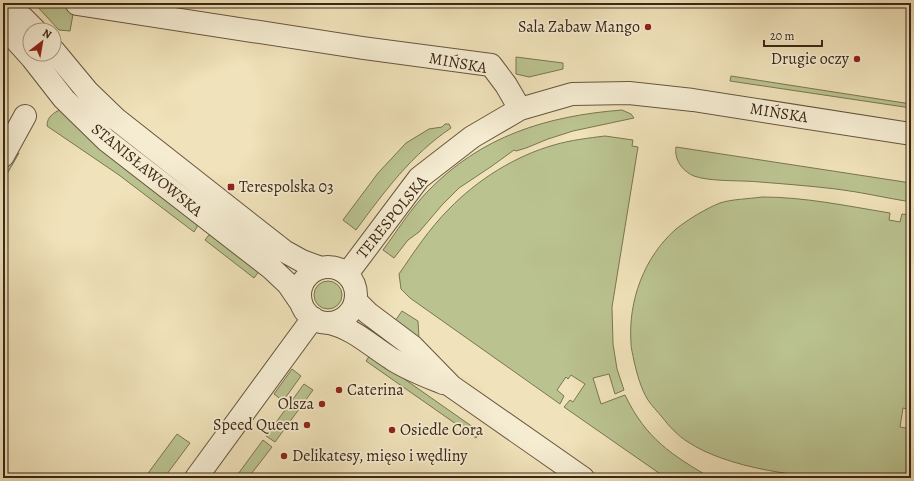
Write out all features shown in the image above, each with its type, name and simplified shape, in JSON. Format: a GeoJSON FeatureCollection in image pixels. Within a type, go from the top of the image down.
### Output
{"type":"FeatureCollection","features":[{"type":"Feature","properties":{"kind":"street"},"geometry":{"type":"LineString","coordinates":[[3,3],[26,22]]}},
{"type":"Feature","properties":{"kind":"street","name":"MIŃSKA"},"geometry":{"type":"LineString","coordinates":[[78,4],[363,48],[490,65],[506,85],[520,109],[572,94],[628,93],[693,100],[911,134]]}},
{"type":"Feature","properties":{"kind":"street","name":"STANISŁAWOWSKA"},"geometry":{"type":"LineString","coordinates":[[3,26],[37,64],[64,99],[101,135],[271,268],[288,284],[315,314]]}},
{"type":"Feature","properties":{"kind":"street","name":"STANISŁAWOWSKA"},"geometry":{"type":"LineString","coordinates":[[62,61],[88,92],[123,125],[284,251],[302,261],[321,268]]}},
{"type":"Feature","properties":{"kind":"street","name":"TERESPOLSKA"},"geometry":{"type":"LineString","coordinates":[[347,274],[419,178],[472,137],[520,109]]}},
{"type":"Feature","properties":{"kind":"street"},"geometry":{"type":"LineString","coordinates":[[3,156],[25,116]]}},
{"type":"Feature","properties":{"kind":"street"},"geometry":{"type":"LineString","coordinates":[[315,314],[336,322],[347,316],[354,307],[356,301],[355,286],[347,274],[330,267],[313,271],[302,285],[300,294],[315,314],[352,331],[384,354],[409,369],[451,386]]}},
{"type":"Feature","properties":{"kind":"street"},"geometry":{"type":"LineString","coordinates":[[356,301],[368,313],[412,346],[451,386],[583,478]]}},
{"type":"Feature","properties":{"kind":"street"},"geometry":{"type":"LineString","coordinates":[[196,478],[315,314]]}},
{"type":"Feature","properties":{"kind":"green space"},"geometry":{"type":"Polygon","coordinates":[[[34,3],[75,3],[70,31],[62,30],[62,22],[52,22],[34,3]]]}},
{"type":"Feature","properties":{"kind":"green space"},"geometry":{"type":"Polygon","coordinates":[[[516,57],[563,63],[563,69],[529,77],[516,74],[516,57]]]}},
{"type":"Feature","properties":{"kind":"green space"},"geometry":{"type":"Polygon","coordinates":[[[731,76],[911,104],[911,108],[730,81],[731,76]]]}},
{"type":"Feature","properties":{"kind":"green space"},"geometry":{"type":"Polygon","coordinates":[[[61,109],[197,221],[197,227],[194,232],[119,175],[47,126],[50,117],[61,109]]]}},
{"type":"Feature","properties":{"kind":"green space"},"geometry":{"type":"Polygon","coordinates":[[[622,110],[631,114],[634,118],[573,131],[526,148],[516,151],[514,150],[459,188],[419,232],[408,240],[394,258],[383,250],[409,213],[427,192],[470,156],[492,143],[516,132],[567,117],[622,110]]]}},
{"type":"Feature","properties":{"kind":"green space"},"geometry":{"type":"Polygon","coordinates":[[[445,124],[449,124],[451,128],[437,138],[399,174],[356,230],[343,220],[378,173],[406,143],[429,129],[442,127],[445,124]]]}},
{"type":"Feature","properties":{"kind":"green space"},"geometry":{"type":"Polygon","coordinates":[[[605,136],[633,140],[632,146],[638,147],[612,307],[613,344],[617,369],[624,390],[615,394],[609,374],[593,378],[601,404],[625,395],[633,410],[651,435],[684,462],[711,478],[666,478],[564,407],[570,400],[573,402],[585,384],[571,375],[568,379],[566,377],[557,390],[564,396],[560,404],[410,298],[401,289],[399,274],[422,241],[435,224],[460,198],[484,179],[511,162],[539,150],[580,139],[605,136]]]}},
{"type":"Feature","properties":{"kind":"green space"},"geometry":{"type":"Polygon","coordinates":[[[676,147],[911,183],[911,202],[827,188],[701,178],[690,174],[683,168],[676,156],[676,147]]]}},
{"type":"Feature","properties":{"kind":"green space"},"geometry":{"type":"Polygon","coordinates":[[[19,153],[3,181],[3,170],[6,161],[19,153]]]}},
{"type":"Feature","properties":{"kind":"green space"},"geometry":{"type":"Polygon","coordinates":[[[762,197],[810,200],[890,213],[889,220],[900,222],[902,214],[911,215],[911,410],[903,408],[900,427],[911,429],[911,478],[862,478],[862,476],[849,474],[848,478],[809,476],[765,470],[723,459],[704,451],[681,437],[668,424],[646,396],[634,361],[631,345],[631,327],[635,296],[647,266],[665,240],[676,229],[697,214],[720,203],[762,197]]]}},
{"type":"Feature","properties":{"kind":"green space"},"geometry":{"type":"Polygon","coordinates":[[[214,234],[260,270],[254,278],[205,240],[208,236],[214,234]]]}},
{"type":"Feature","properties":{"kind":"green space"},"geometry":{"type":"Polygon","coordinates":[[[328,281],[338,285],[342,295],[338,305],[328,309],[318,305],[314,295],[318,285],[328,281]]]}},
{"type":"Feature","properties":{"kind":"green space"},"geometry":{"type":"Polygon","coordinates":[[[402,311],[418,321],[419,338],[395,321],[402,311]]]}},
{"type":"Feature","properties":{"kind":"green space"},"geometry":{"type":"Polygon","coordinates":[[[370,355],[480,432],[476,438],[366,361],[370,355]]]}},
{"type":"Feature","properties":{"kind":"green space"},"geometry":{"type":"Polygon","coordinates":[[[292,369],[301,376],[283,401],[274,394],[292,369]]]}},
{"type":"Feature","properties":{"kind":"green space"},"geometry":{"type":"Polygon","coordinates":[[[304,384],[313,390],[275,442],[266,436],[304,384]]]}},
{"type":"Feature","properties":{"kind":"green space"},"geometry":{"type":"Polygon","coordinates":[[[177,434],[190,443],[164,478],[148,478],[146,476],[177,434]]]}},
{"type":"Feature","properties":{"kind":"green space"},"geometry":{"type":"Polygon","coordinates":[[[263,440],[272,447],[248,478],[244,478],[238,474],[263,440]]]}},
{"type":"Feature","properties":{"kind":"place","name":"Sala Zabaw Mango"},"geometry":{"type":"Point","coordinates":[648,27]}},
{"type":"Feature","properties":{"kind":"place","name":"Drugie oczy"},"geometry":{"type":"Point","coordinates":[857,59]}},
{"type":"Feature","properties":{"kind":"place","name":"Terespolska 03"},"geometry":{"type":"Point","coordinates":[231,187]}},
{"type":"Feature","properties":{"kind":"place","name":"Caterina"},"geometry":{"type":"Point","coordinates":[339,390]}},
{"type":"Feature","properties":{"kind":"place","name":"Olsza"},"geometry":{"type":"Point","coordinates":[322,404]}},
{"type":"Feature","properties":{"kind":"place","name":"Speed Queen"},"geometry":{"type":"Point","coordinates":[307,425]}},
{"type":"Feature","properties":{"kind":"place","name":"Osiedle Cora"},"geometry":{"type":"Point","coordinates":[392,430]}},
{"type":"Feature","properties":{"kind":"place","name":"Delikatesy, mięso i wędliny"},"geometry":{"type":"Point","coordinates":[284,456]}}]}
